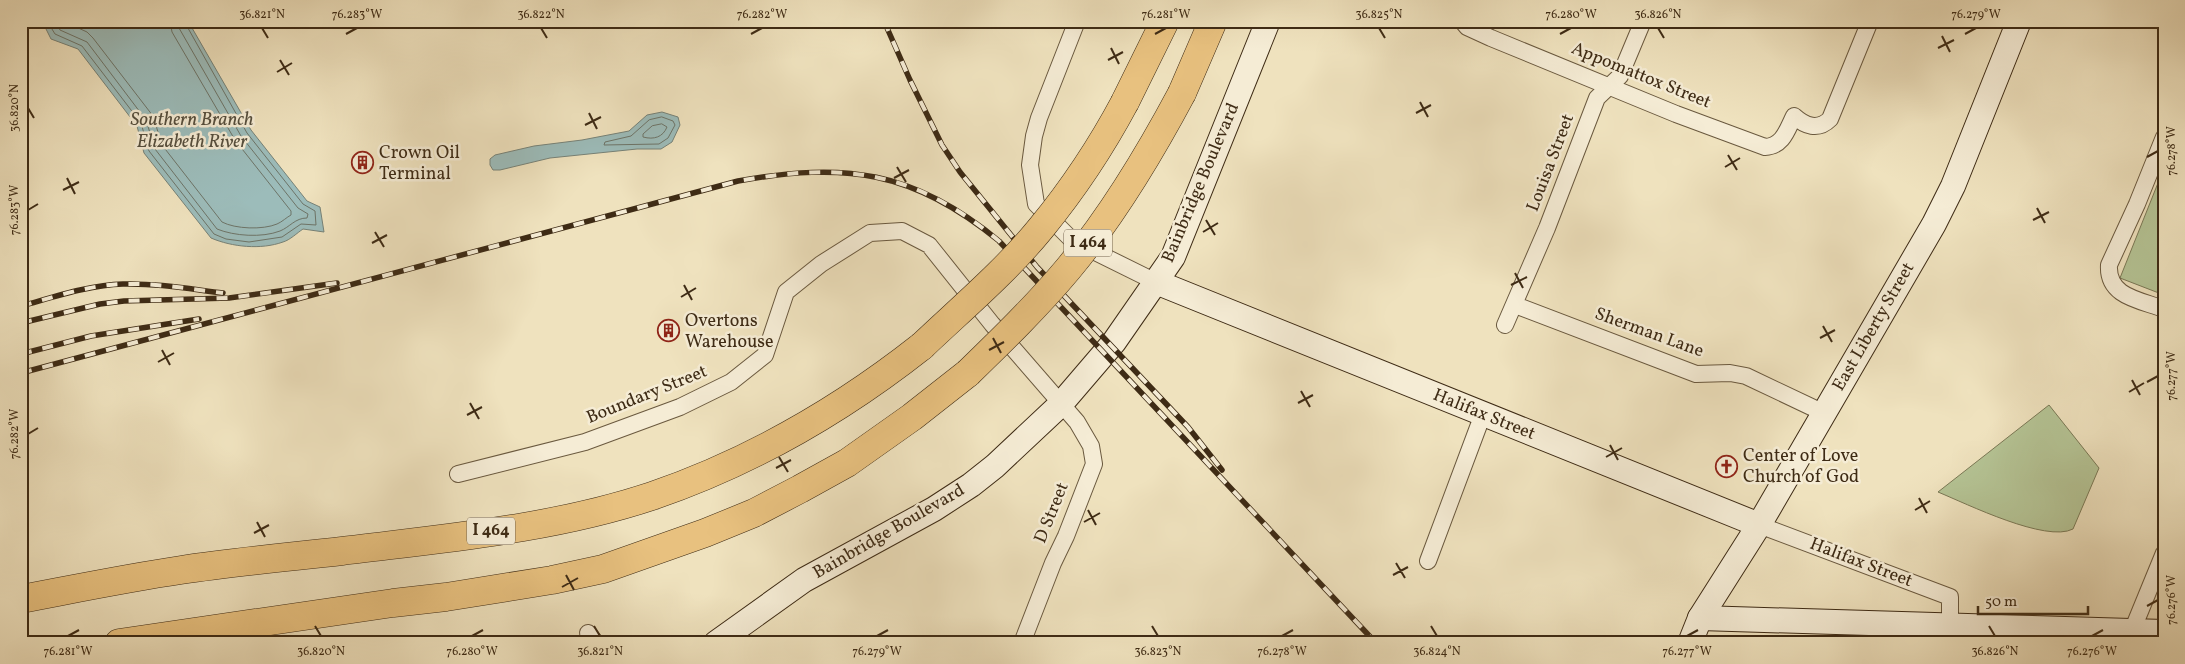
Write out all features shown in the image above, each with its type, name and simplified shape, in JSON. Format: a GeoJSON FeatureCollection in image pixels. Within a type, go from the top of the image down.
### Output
{"type":"FeatureCollection","features":[{"type":"Feature","properties":{"kind":"highway","name":"I 464"},"geometry":{"type":"LineString","coordinates":[[21,599],[182,570],[439,539],[541,524],[651,496],[750,456],[844,403],[922,346],[966,305],[1040,229],[1084,171],[1108,135],[1165,21]]}},
{"type":"Feature","properties":{"kind":"highway","name":"I 464"},"geometry":{"type":"LineString","coordinates":[[119,643],[392,602],[455,596],[552,580],[603,569],[713,530],[754,513],[847,463],[912,417],[968,373],[1068,270],[1100,228],[1129,185],[1182,93],[1213,21]]}},
{"type":"Feature","properties":{"kind":"street","name":"Halifax Street"},"geometry":{"type":"LineString","coordinates":[[1077,21],[1039,118],[1034,136],[1030,165],[1036,204],[1073,241],[1156,282],[1759,525],[1950,597],[1950,625]]}},
{"type":"Feature","properties":{"kind":"street","name":"Bainbridge Boulevard"},"geometry":{"type":"LineString","coordinates":[[716,643],[804,580],[934,509],[970,485],[995,466],[1060,405],[1105,353],[1173,257],[1268,21]]}},
{"type":"Feature","properties":{"kind":"street","name":"Appomattox Street"},"geometry":{"type":"LineString","coordinates":[[1462,21],[1467,27],[1491,38],[1765,147],[1777,144],[1783,138],[1794,116],[1812,127],[1824,125],[1830,119],[1870,21]]}},
{"type":"Feature","properties":{"kind":"street","name":"Louisa Street"},"geometry":{"type":"LineString","coordinates":[[1505,326],[1558,200],[1596,98],[1620,76],[1643,21]]}},
{"type":"Feature","properties":{"kind":"street","name":"East Liberty Street"},"geometry":{"type":"LineString","coordinates":[[1690,643],[1700,618],[1759,525],[1942,209],[2019,21]]}},
{"type":"Feature","properties":{"kind":"street"},"geometry":{"type":"LineString","coordinates":[[2164,138],[2109,266],[2108,274],[2112,286],[2119,292],[2164,309]]}},
{"type":"Feature","properties":{"kind":"street","name":"Boundary Street"},"geometry":{"type":"LineString","coordinates":[[458,474],[585,442],[680,407],[731,382],[765,355],[786,292],[821,264],[870,233],[902,231],[929,245],[1060,405]]}},
{"type":"Feature","properties":{"kind":"street","name":"Sherman Lane"},"geometry":{"type":"LineString","coordinates":[[1515,305],[1696,374],[1730,373],[1746,376],[1824,413]]}},
{"type":"Feature","properties":{"kind":"street","name":"D Street"},"geometry":{"type":"LineString","coordinates":[[1022,643],[1094,464],[1088,438],[1060,405]]}},
{"type":"Feature","properties":{"kind":"street"},"geometry":{"type":"LineString","coordinates":[[1428,561],[1483,414]]}},
{"type":"Feature","properties":{"kind":"street"},"geometry":{"type":"LineString","coordinates":[[2132,631],[2164,553]]}},
{"type":"Feature","properties":{"kind":"street"},"geometry":{"type":"LineString","coordinates":[[1700,618],[2164,632]]}},
{"type":"Feature","properties":{"kind":"green space"},"geometry":{"type":"Polygon","coordinates":[[[2164,168],[2164,295],[2120,278],[2164,168]]]}},
{"type":"Feature","properties":{"kind":"green space"},"geometry":{"type":"Polygon","coordinates":[[[2049,405],[2099,468],[2073,529],[2061,532],[2026,527],[1986,513],[1938,492],[2049,405]]]}},
{"type":"Feature","properties":{"kind":"water","name":"Southern Branch Elizabeth River"},"geometry":{"type":"Polygon","coordinates":[[[42,21],[188,21],[251,130],[307,201],[320,207],[324,232],[303,229],[286,241],[256,247],[228,244],[211,238],[144,153],[137,126],[78,49],[51,39],[42,21]]]}},
{"type":"Feature","properties":{"kind":"water"},"geometry":{"type":"Polygon","coordinates":[[[662,112],[678,117],[680,125],[672,142],[661,149],[637,149],[550,158],[500,170],[493,170],[490,165],[490,159],[495,155],[534,146],[582,140],[629,131],[647,115],[662,112]]]}},
{"type":"Feature","properties":{"kind":"railway"},"geometry":{"type":"LineString","coordinates":[[884,21],[942,145],[960,172],[1037,267],[1188,427],[1222,470]]}},
{"type":"Feature","properties":{"kind":"railway"},"geometry":{"type":"LineString","coordinates":[[21,373],[738,181],[812,172],[845,173],[876,177],[907,186],[937,199],[967,217],[999,241],[1376,643]]}},
{"type":"Feature","properties":{"kind":"railway"},"geometry":{"type":"LineString","coordinates":[[21,323],[100,304],[124,301],[229,298],[337,283]]}},
{"type":"Feature","properties":{"kind":"railway"},"geometry":{"type":"LineString","coordinates":[[21,306],[84,289],[123,284],[161,285],[223,293]]}},
{"type":"Feature","properties":{"kind":"railway"},"geometry":{"type":"LineString","coordinates":[[21,354],[91,336],[199,319]]}},
{"type":"Feature","properties":{"kind":"place","name":"Crown Oil Terminal"},"geometry":{"type":"Point","coordinates":[363,163]}},
{"type":"Feature","properties":{"kind":"place","name":"Overtons Warehouse"},"geometry":{"type":"Point","coordinates":[669,331]}},
{"type":"Feature","properties":{"kind":"place","name":"Center of Love Church of God"},"geometry":{"type":"Point","coordinates":[1727,466]}}]}
